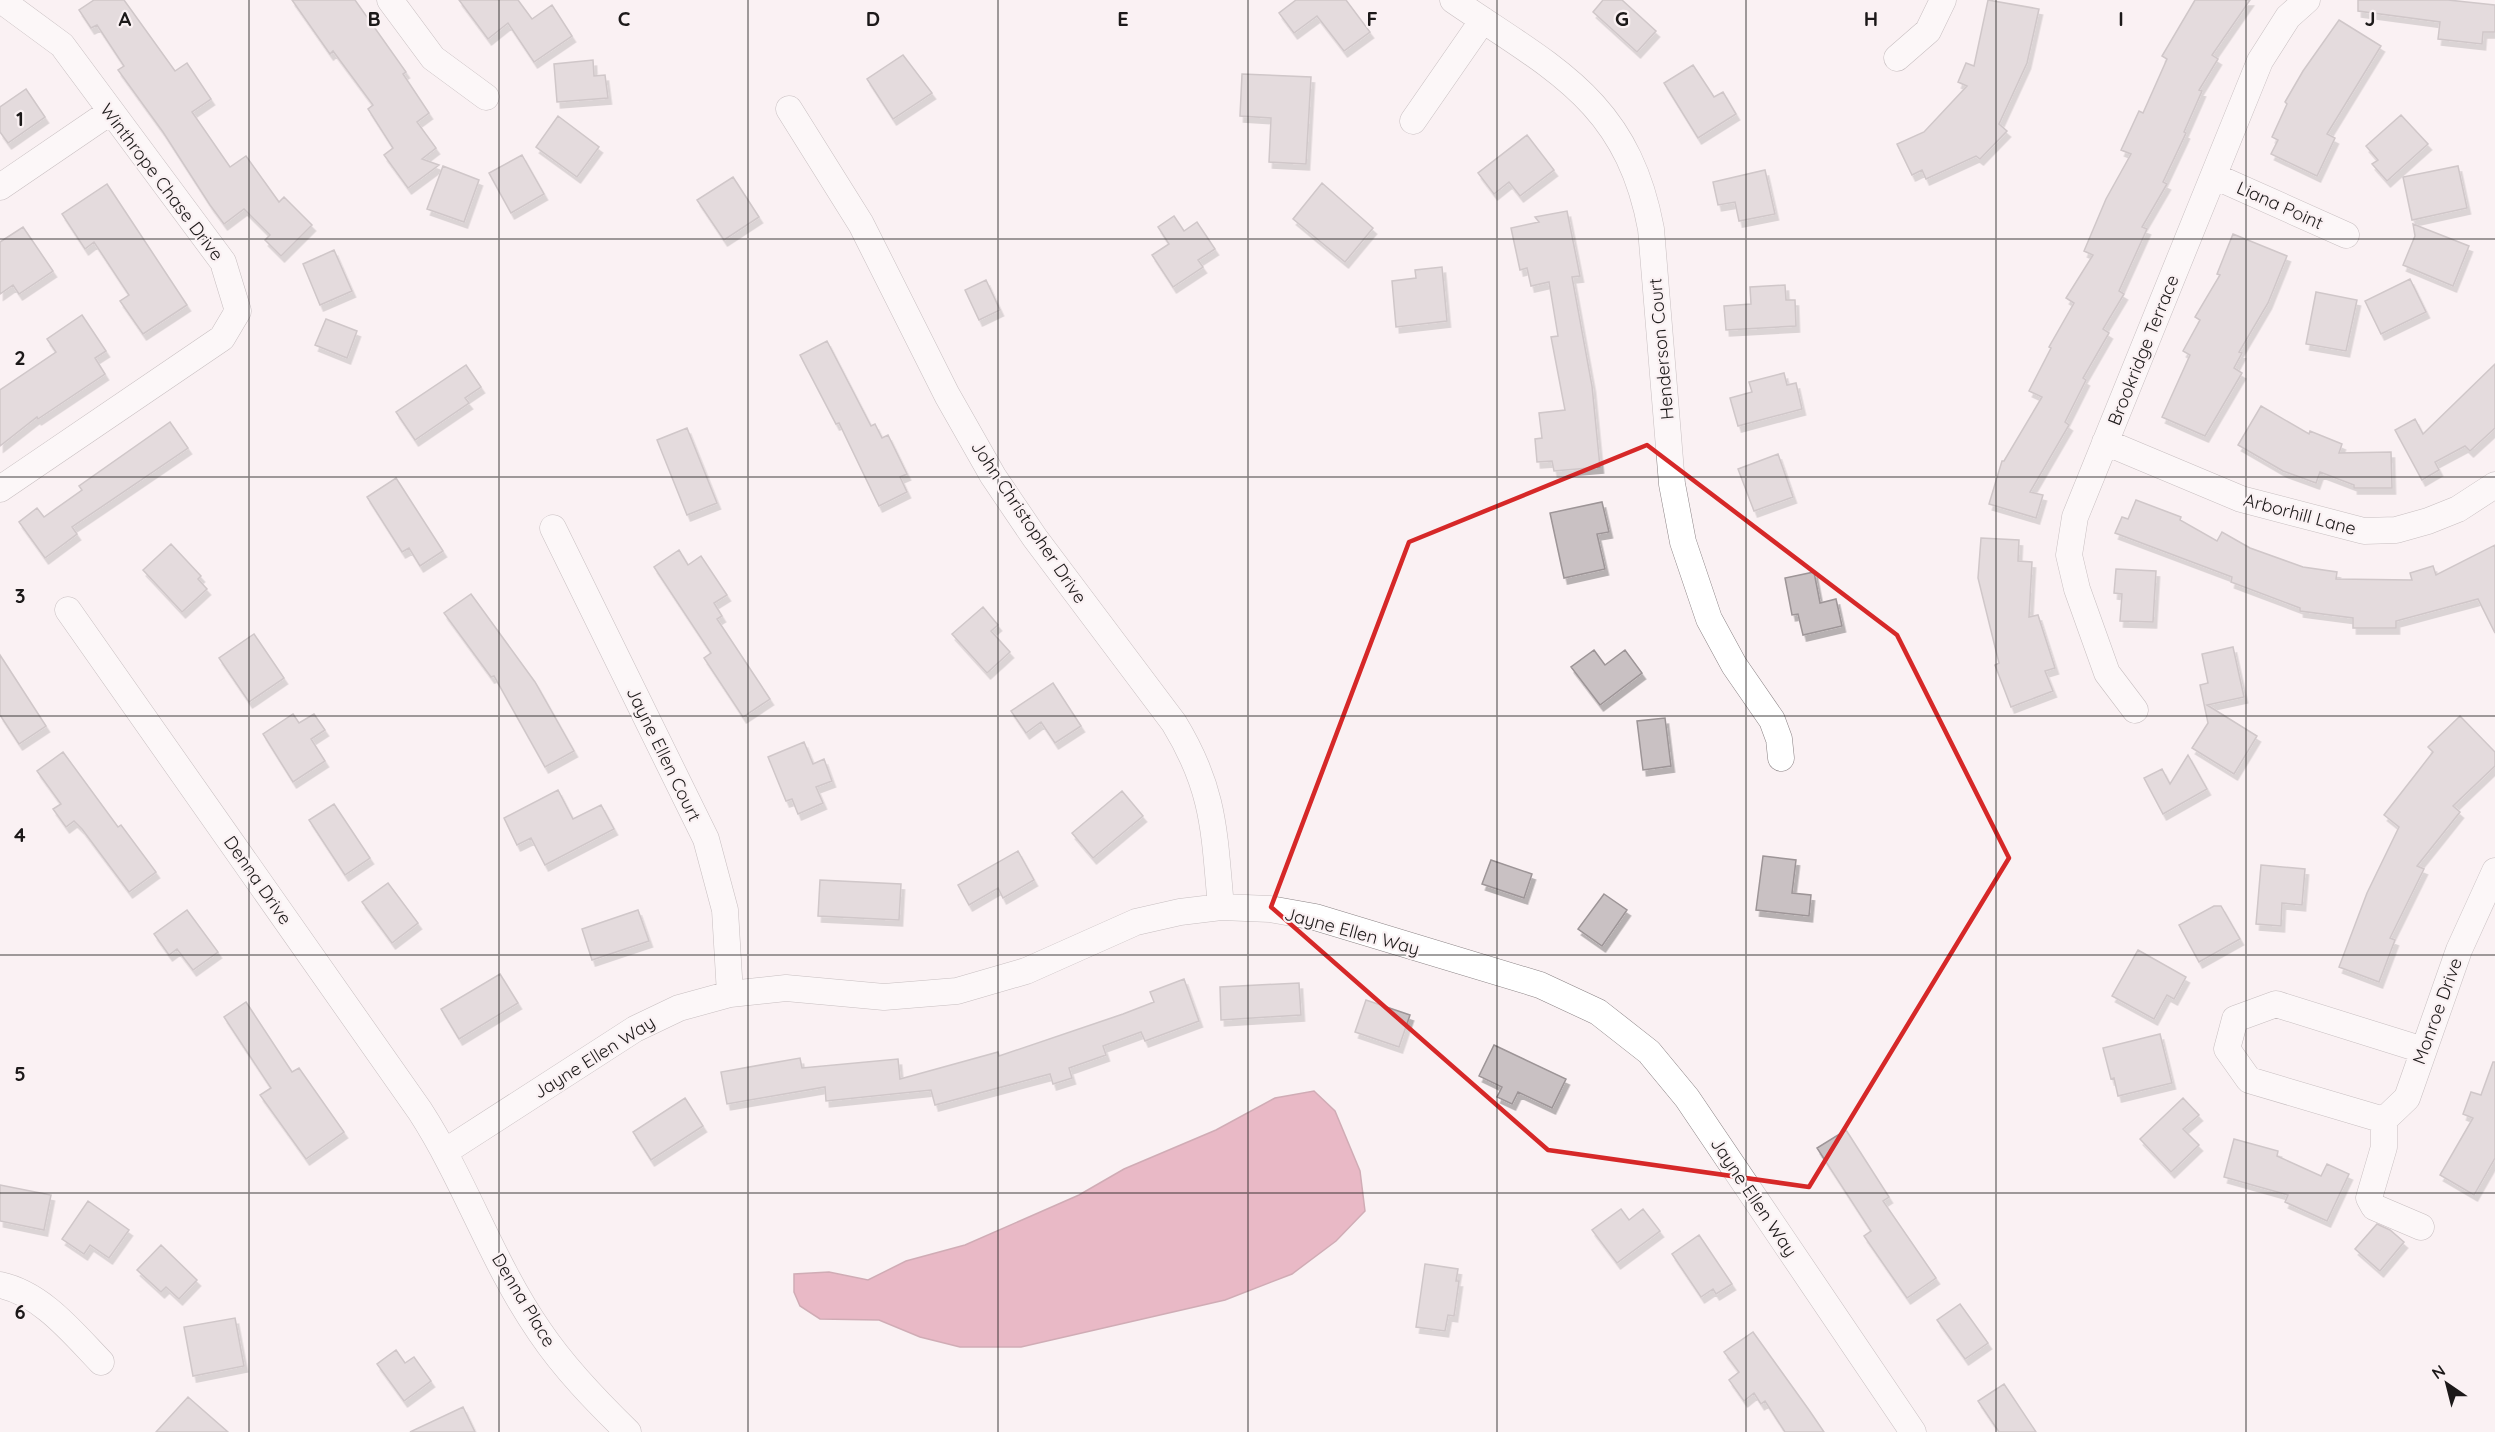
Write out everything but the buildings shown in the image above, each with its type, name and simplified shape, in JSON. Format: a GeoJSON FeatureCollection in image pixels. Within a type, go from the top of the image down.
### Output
{"type":"FeatureCollection","features":[{"type":"Feature","properties":{"kind":"street"},"geometry":{"type":"LineString","coordinates":[[390,0],[433,58],[486,97]]}},
{"type":"Feature","properties":{"kind":"street","name":"Henderson Court"},"geometry":{"type":"LineString","coordinates":[[1453,0],[1558,71],[1582,91],[1613,127],[1635,169],[1645,198],[1651,229],[1672,484],[1683,542],[1709,620],[1734,665],[1772,720],[1779,739],[1781,758]]}},
{"type":"Feature","properties":{"kind":"street"},"geometry":{"type":"LineString","coordinates":[[1897,58],[1928,31],[1943,0]]}},
{"type":"Feature","properties":{"kind":"street","name":"Brookridge Terrace"},"geometry":{"type":"LineString","coordinates":[[2135,710],[2107,673],[2087,620],[2069,555],[2075,517],[2260,61],[2288,17],[2307,0]]}},
{"type":"Feature","properties":{"kind":"street","name":"Winthrope Chase Drive"},"geometry":{"type":"LineString","coordinates":[[0,489],[222,339],[238,310],[223,262],[62,45],[9,6]]}},
{"type":"Feature","properties":{"kind":"street"},"geometry":{"type":"LineString","coordinates":[[1413,121],[1483,20]]}},
{"type":"Feature","properties":{"kind":"street","name":"John Christopher Drive"},"geometry":{"type":"LineString","coordinates":[[789,109],[861,224],[947,395],[993,476],[1035,538],[1174,723],[1190,749],[1204,781],[1213,814],[1221,908]]}},
{"type":"Feature","properties":{"kind":"street"},"geometry":{"type":"LineString","coordinates":[[0,187],[110,112]]}},
{"type":"Feature","properties":{"kind":"street","name":"Liana Point"},"geometry":{"type":"LineString","coordinates":[[2214,176],[2346,235]]}},
{"type":"Feature","properties":{"kind":"street","name":"Arborhill Lane"},"geometry":{"type":"LineString","coordinates":[[2105,442],[2241,499],[2364,531],[2396,530],[2428,522],[2458,509],[2495,485]]}},
{"type":"Feature","properties":{"kind":"street","name":"Jayne Ellen Court"},"geometry":{"type":"LineString","coordinates":[[553,528],[706,839],[725,910],[730,993]]}},
{"type":"Feature","properties":{"kind":"street","name":"Denna Drive"},"geometry":{"type":"LineString","coordinates":[[68,610],[446,1151]]}},
{"type":"Feature","properties":{"kind":"street","name":"Monroe Drive"},"geometry":{"type":"LineString","coordinates":[[2384,1120],[2407,1098],[2459,950],[2495,872]]}},
{"type":"Feature","properties":{"kind":"street","name":"Jayne Ellen Way"},"geometry":{"type":"LineString","coordinates":[[446,1151],[634,1029],[679,1008],[730,993],[786,988],[884,997],[957,991],[1026,971],[1136,922],[1179,912],[1221,908],[1270,909],[1315,917],[1539,985],[1598,1012],[1648,1052],[1687,1098],[1913,1432]]}},
{"type":"Feature","properties":{"kind":"street"},"geometry":{"type":"LineString","coordinates":[[2421,1227],[2374,1207],[2369,1198],[2385,1148],[2384,1120],[2248,1080],[2227,1048],[2235,1019],[2276,1004],[2422,1050]]}},
{"type":"Feature","properties":{"kind":"street","name":"Denna Place"},"geometry":{"type":"LineString","coordinates":[[446,1151],[506,1275],[540,1332],[588,1392],[627,1432]]}},
{"type":"Feature","properties":{"kind":"street"},"geometry":{"type":"LineString","coordinates":[[0,1285],[21,1290],[64,1323],[101,1362]]}},
{"type":"Feature","properties":{"kind":"highlighted area"},"geometry":{"type":"Polygon","coordinates":[[[1647,445],[1897,635],[2009,858],[1809,1187],[1548,1150],[1271,907],[1409,542],[1647,445]]]}},
{"type":"Feature","properties":{"kind":"shaded area"},"geometry":{"type":"Polygon","coordinates":[[[1314,1091],[1335,1111],[1360,1171],[1365,1211],[1336,1241],[1292,1274],[1225,1300],[1021,1347],[960,1347],[920,1337],[879,1320],[820,1319],[800,1306],[794,1292],[794,1274],[829,1272],[868,1280],[906,1261],[965,1245],[1079,1195],[1124,1169],[1216,1130],[1275,1098],[1314,1091]]]}}]}
